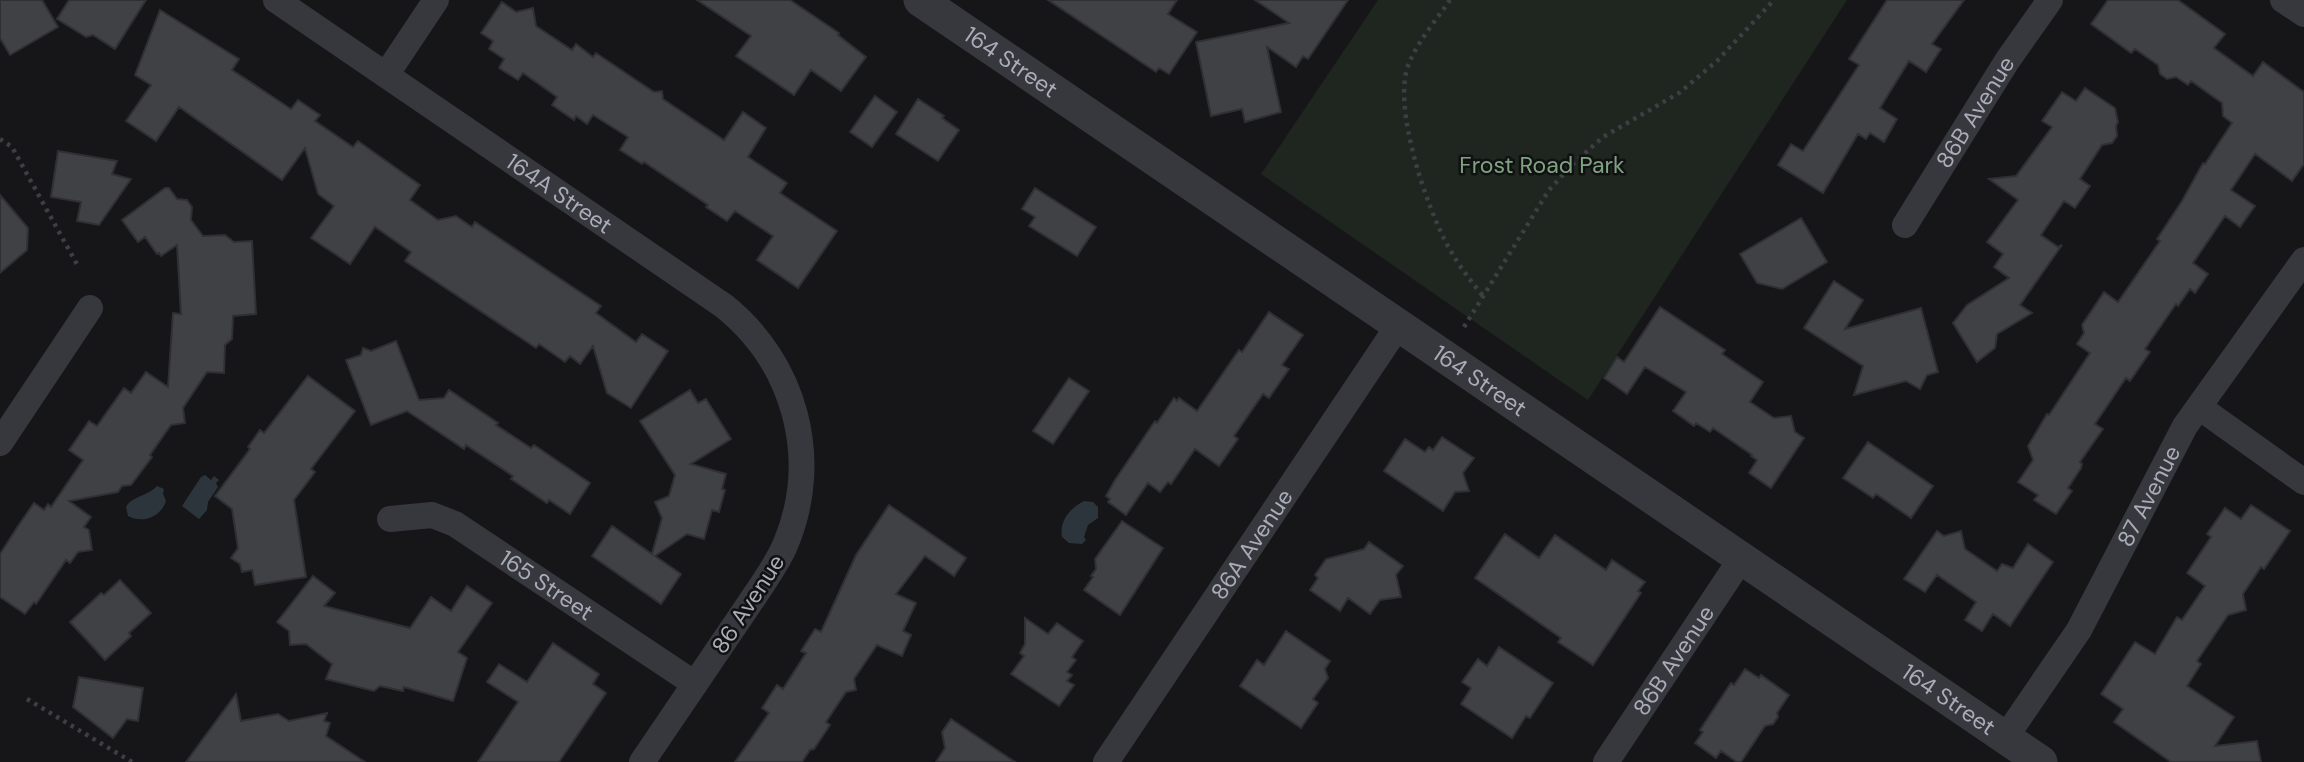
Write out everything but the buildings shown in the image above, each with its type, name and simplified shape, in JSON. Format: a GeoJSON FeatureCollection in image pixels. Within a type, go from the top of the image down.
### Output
{"type":"FeatureCollection","features":[{"type":"Feature","properties":{"kind":"street","name":"164A Street"},"geometry":{"type":"LineString","coordinates":[[276,0],[734,315],[762,344],[776,367],[789,394],[798,427]]}},
{"type":"Feature","properties":{"kind":"street"},"geometry":{"type":"LineString","coordinates":[[386,75],[436,0]]}},
{"type":"Feature","properties":{"kind":"street","name":"164 Street"},"geometry":{"type":"LineString","coordinates":[[920,0],[2041,762]]}},
{"type":"Feature","properties":{"kind":"street","name":"86B Avenue"},"geometry":{"type":"LineString","coordinates":[[1905,225],[2007,61],[2050,0]]}},
{"type":"Feature","properties":{"kind":"street"},"geometry":{"type":"LineString","coordinates":[[2283,0],[2304,14]]}},
{"type":"Feature","properties":{"kind":"street","name":"87 Avenue"},"geometry":{"type":"LineString","coordinates":[[2005,738],[2078,630],[2174,445],[2304,260]]}},
{"type":"Feature","properties":{"kind":"street"},"geometry":{"type":"LineString","coordinates":[[0,443],[90,308]]}},
{"type":"Feature","properties":{"kind":"street","name":"86A Avenue"},"geometry":{"type":"LineString","coordinates":[[1106,762],[1398,326]]}},
{"type":"Feature","properties":{"kind":"street"},"geometry":{"type":"LineString","coordinates":[[2199,407],[2304,482]]}},
{"type":"Feature","properties":{"kind":"street","name":"86 Avenue"},"geometry":{"type":"LineString","coordinates":[[642,762],[762,585],[786,545],[801,490],[803,459],[798,427]]}},
{"type":"Feature","properties":{"kind":"street","name":"165 Street"},"geometry":{"type":"LineString","coordinates":[[390,519],[432,516],[454,524],[695,684]]}},
{"type":"Feature","properties":{"kind":"street","name":"86B Avenue"},"geometry":{"type":"LineString","coordinates":[[1606,762],[1741,559]]}},
{"type":"Feature","properties":{"kind":"path"},"geometry":{"type":"LineString","coordinates":[[1450,0],[1409,63],[1405,79],[1405,106],[1414,156],[1443,234],[1463,272],[1483,296]]}},
{"type":"Feature","properties":{"kind":"path"},"geometry":{"type":"LineString","coordinates":[[1464,327],[1549,190],[1573,164],[1603,137],[1679,93],[1717,61],[1774,0]]}},
{"type":"Feature","properties":{"kind":"path"},"geometry":{"type":"LineString","coordinates":[[0,139],[12,147],[79,268]]}},
{"type":"Feature","properties":{"kind":"path"},"geometry":{"type":"LineString","coordinates":[[27,699],[132,762]]}},
{"type":"Feature","properties":{"kind":"green space","name":"Frost Road Park"},"geometry":{"type":"Polygon","coordinates":[[[1378,0],[1847,0],[1588,400],[1261,174],[1378,0]]]}},
{"type":"Feature","properties":{"kind":"shaded area"},"geometry":{"type":"Polygon","coordinates":[[[205,475],[211,480],[214,476],[219,480],[207,510],[199,519],[182,506],[205,475]]]}},
{"type":"Feature","properties":{"kind":"shaded area"},"geometry":{"type":"Polygon","coordinates":[[[157,486],[164,489],[164,507],[151,518],[128,516],[126,507],[129,503],[157,486]]]}},
{"type":"Feature","properties":{"kind":"shaded area"},"geometry":{"type":"Polygon","coordinates":[[[1084,501],[1093,502],[1098,507],[1098,518],[1088,525],[1084,537],[1086,540],[1082,544],[1069,543],[1062,537],[1064,520],[1074,507],[1084,501]]]}}]}
